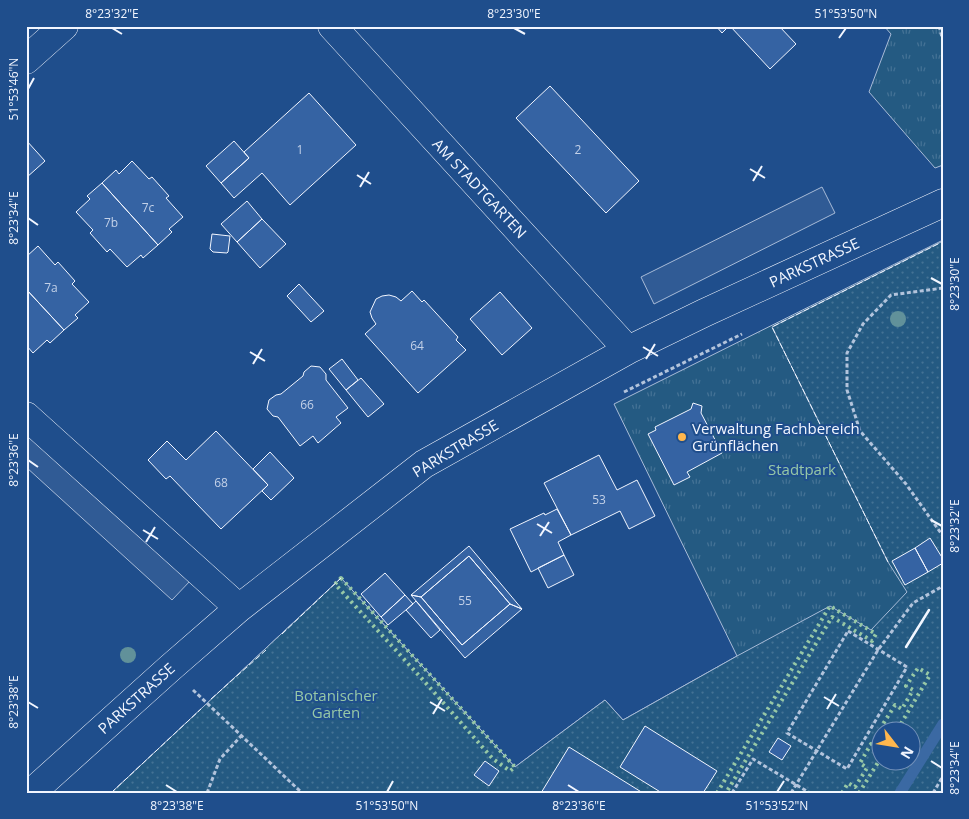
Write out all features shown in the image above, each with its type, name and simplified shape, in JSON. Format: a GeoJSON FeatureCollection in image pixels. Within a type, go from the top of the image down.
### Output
{"type":"FeatureCollection","features":[{"type":"Feature","properties":{"kind":"street"},"geometry":{"type":"LineString","coordinates":[[26,60],[64,26]]}},
{"type":"Feature","properties":{"kind":"street","name":"AM STADTGARTEN"},"geometry":{"type":"LineString","coordinates":[[332,26],[628,350]]}},
{"type":"Feature","properties":{"kind":"street","name":"PARKSTRASSE"},"geometry":{"type":"LineString","coordinates":[[31,793],[239,608],[424,464],[628,350],[943,203]]}},
{"type":"Feature","properties":{"kind":"street"},"geometry":{"type":"LineString","coordinates":[[26,416],[239,608]]}},
{"type":"Feature","properties":{"kind":"path"},"geometry":{"type":"LineString","coordinates":[[939,26],[943,41]]}},
{"type":"Feature","properties":{"kind":"path"},"geometry":{"type":"LineString","coordinates":[[943,288],[891,295],[863,324],[847,353],[848,390],[860,431],[906,484],[943,536]]}},
{"type":"Feature","properties":{"kind":"path"},"geometry":{"type":"LineString","coordinates":[[622,394],[747,332]]}},
{"type":"Feature","properties":{"kind":"path"},"geometry":{"type":"LineString","coordinates":[[791,793],[878,650],[913,602],[943,586]]}},
{"type":"Feature","properties":{"kind":"path"},"geometry":{"type":"LineString","coordinates":[[848,631],[907,667],[847,769],[817,750],[787,732],[848,631]]}},
{"type":"Feature","properties":{"kind":"path"},"geometry":{"type":"LineString","coordinates":[[170,668],[302,793]]}},
{"type":"Feature","properties":{"kind":"path"},"geometry":{"type":"LineString","coordinates":[[207,793],[220,759],[241,736]]}},
{"type":"Feature","properties":{"kind":"path"},"geometry":{"type":"LineString","coordinates":[[732,793],[753,759],[810,793]]}},
{"type":"Feature","properties":{"kind":"path"},"geometry":{"type":"LineString","coordinates":[[933,793],[943,776]]}},
{"type":"Feature","properties":{"kind":"green space"},"geometry":{"type":"Polygon","coordinates":[[[884,26],[943,26],[943,165],[935,168],[869,92],[891,34],[884,26]]]}},
{"type":"Feature","properties":{"kind":"green space","name":"Botanischer Garten"},"geometry":{"type":"Polygon","coordinates":[[[943,240],[943,793],[111,793],[341,578],[515,767],[605,700],[623,720],[737,656],[614,404],[943,240]]]}},
{"type":"Feature","properties":{"kind":"green space","name":"Botanischer Garten"},"geometry":{"type":"Polygon","coordinates":[[[943,241],[943,793],[111,793],[341,578],[515,767],[605,700],[623,720],[830,606],[871,630],[907,592],[888,562],[772,327],[943,241]]]}},
{"type":"Feature","properties":{"kind":"shaded area"},"geometry":{"type":"Polygon","coordinates":[[[822,187],[835,213],[654,304],[641,277],[822,187]]]}},
{"type":"Feature","properties":{"kind":"shaded area"},"geometry":{"type":"Polygon","coordinates":[[[26,429],[191,580],[172,600],[26,467],[26,429]]]}},
{"type":"Feature","properties":{"kind":"building"},"geometry":{"type":"Polygon","coordinates":[[[716,26],[729,26],[722,33],[716,26]]]}},
{"type":"Feature","properties":{"kind":"building"},"geometry":{"type":"Polygon","coordinates":[[[730,26],[779,26],[796,44],[770,69],[730,26]]]}},
{"type":"Feature","properties":{"kind":"building"},"geometry":{"type":"Polygon","coordinates":[[[550,86],[639,181],[606,213],[516,118],[550,86]]]}},
{"type":"Feature","properties":{"kind":"building"},"geometry":{"type":"Polygon","coordinates":[[[309,93],[356,145],[290,205],[262,173],[234,198],[221,183],[249,158],[244,152],[309,93]]]}},
{"type":"Feature","properties":{"kind":"building"},"geometry":{"type":"Polygon","coordinates":[[[26,140],[45,161],[26,178],[26,140]]]}},
{"type":"Feature","properties":{"kind":"building"},"geometry":{"type":"Polygon","coordinates":[[[234,141],[249,158],[221,183],[206,166],[234,141]]]}},
{"type":"Feature","properties":{"kind":"building"},"geometry":{"type":"Polygon","coordinates":[[[132,161],[149,179],[152,177],[169,196],[166,198],[183,217],[169,229],[172,232],[158,245],[102,183],[116,170],[119,174],[132,161]]]}},
{"type":"Feature","properties":{"kind":"building"},"geometry":{"type":"Polygon","coordinates":[[[102,183],[158,245],[143,258],[141,255],[127,267],[110,249],[107,252],[90,233],[93,230],[76,212],[90,199],[87,196],[102,183]]]}},
{"type":"Feature","properties":{"kind":"building"},"geometry":{"type":"Polygon","coordinates":[[[247,201],[262,219],[237,242],[221,224],[247,201]]]}},
{"type":"Feature","properties":{"kind":"building"},"geometry":{"type":"Polygon","coordinates":[[[262,219],[286,244],[260,268],[237,242],[262,219]]]}},
{"type":"Feature","properties":{"kind":"building"},"geometry":{"type":"Polygon","coordinates":[[[212,234],[230,236],[227,253],[213,252],[210,249],[212,234]]]}},
{"type":"Feature","properties":{"kind":"building"},"geometry":{"type":"Polygon","coordinates":[[[38,246],[55,265],[58,262],[75,281],[72,284],[89,302],[75,315],[78,318],[64,330],[26,289],[26,257],[38,246]]]}},
{"type":"Feature","properties":{"kind":"building"},"geometry":{"type":"Polygon","coordinates":[[[299,284],[324,311],[311,322],[287,296],[299,284]]]}},
{"type":"Feature","properties":{"kind":"building"},"geometry":{"type":"Polygon","coordinates":[[[26,289],[64,330],[50,343],[47,340],[33,353],[26,345],[26,289]]]}},
{"type":"Feature","properties":{"kind":"building"},"geometry":{"type":"Polygon","coordinates":[[[412,291],[422,302],[424,300],[458,337],[456,340],[466,350],[418,393],[365,334],[376,324],[370,312],[376,299],[389,295],[401,301],[412,291]]]}},
{"type":"Feature","properties":{"kind":"building"},"geometry":{"type":"Polygon","coordinates":[[[500,292],[532,328],[502,355],[470,319],[500,292]]]}},
{"type":"Feature","properties":{"kind":"building"},"geometry":{"type":"Polygon","coordinates":[[[342,359],[358,380],[346,390],[329,369],[342,359]]]}},
{"type":"Feature","properties":{"kind":"building"},"geometry":{"type":"Polygon","coordinates":[[[311,366],[320,367],[326,374],[326,380],[348,408],[336,417],[341,423],[318,443],[313,436],[300,446],[278,417],[273,416],[267,409],[269,400],[281,394],[303,376],[304,372],[311,366]]]}},
{"type":"Feature","properties":{"kind":"building"},"geometry":{"type":"Polygon","coordinates":[[[361,378],[384,404],[368,417],[346,390],[361,378]]]}},
{"type":"Feature","properties":{"kind":"building"},"geometry":{"type":"Polygon","coordinates":[[[693,403],[702,406],[701,413],[722,453],[687,472],[690,477],[674,485],[648,434],[656,430],[655,427],[691,409],[693,403]]]}},
{"type":"Feature","properties":{"kind":"building"},"geometry":{"type":"Polygon","coordinates":[[[216,431],[268,485],[221,529],[170,476],[166,479],[148,460],[167,441],[186,460],[216,431]]]}},
{"type":"Feature","properties":{"kind":"building"},"geometry":{"type":"Polygon","coordinates":[[[270,452],[294,478],[271,500],[262,491],[268,485],[253,469],[270,452]]]}},
{"type":"Feature","properties":{"kind":"building"},"geometry":{"type":"Polygon","coordinates":[[[599,455],[617,490],[637,480],[655,516],[629,529],[620,511],[571,535],[544,483],[599,455]]]}},
{"type":"Feature","properties":{"kind":"building"},"geometry":{"type":"Polygon","coordinates":[[[557,509],[571,535],[558,542],[564,555],[531,572],[510,529],[557,509]]]}},
{"type":"Feature","properties":{"kind":"building"},"geometry":{"type":"Polygon","coordinates":[[[930,538],[943,559],[943,563],[928,572],[915,548],[930,538]]]}},
{"type":"Feature","properties":{"kind":"building"},"geometry":{"type":"Polygon","coordinates":[[[469,546],[522,609],[510,604],[469,556],[421,597],[411,595],[469,546]]]}},
{"type":"Feature","properties":{"kind":"building"},"geometry":{"type":"Polygon","coordinates":[[[915,548],[928,572],[905,585],[892,561],[915,548]]]}},
{"type":"Feature","properties":{"kind":"building"},"geometry":{"type":"Polygon","coordinates":[[[564,555],[574,575],[548,588],[538,568],[564,555]]]}},
{"type":"Feature","properties":{"kind":"building"},"geometry":{"type":"Polygon","coordinates":[[[469,556],[510,604],[462,645],[421,597],[469,556]]]}},
{"type":"Feature","properties":{"kind":"building"},"geometry":{"type":"Polygon","coordinates":[[[385,573],[405,595],[381,617],[361,594],[385,573]]]}},
{"type":"Feature","properties":{"kind":"building"},"geometry":{"type":"Polygon","coordinates":[[[405,595],[413,604],[388,625],[381,617],[405,595]]]}},
{"type":"Feature","properties":{"kind":"building"},"geometry":{"type":"Polygon","coordinates":[[[411,595],[421,597],[462,645],[510,604],[522,609],[465,658],[411,595]]]}},
{"type":"Feature","properties":{"kind":"building"},"geometry":{"type":"Polygon","coordinates":[[[416,601],[440,630],[431,638],[406,610],[416,601]]]}},
{"type":"Feature","properties":{"kind":"building"},"geometry":{"type":"Polygon","coordinates":[[[645,726],[717,771],[703,793],[662,793],[620,767],[645,726]]]}},
{"type":"Feature","properties":{"kind":"building"},"geometry":{"type":"Polygon","coordinates":[[[778,738],[791,746],[782,760],[769,752],[778,738]]]}},
{"type":"Feature","properties":{"kind":"building"},"geometry":{"type":"Polygon","coordinates":[[[569,747],[643,793],[541,793],[569,747]]]}},
{"type":"Feature","properties":{"kind":"building"},"geometry":{"type":"Polygon","coordinates":[[[485,761],[499,771],[489,786],[474,775],[485,761]]]}},
{"type":"Feature","properties":{"kind":"waterway"},"geometry":{"type":"LineString","coordinates":[[900,793],[943,724]]}},
{"type":"Feature","properties":{"kind":"hedge"},"geometry":{"type":"LineString","coordinates":[[341,578],[515,767],[510,771],[493,759],[335,584],[341,578]]}},
{"type":"Feature","properties":{"kind":"hedge"},"geometry":{"type":"LineString","coordinates":[[717,793],[830,606],[876,634],[872,641],[832,617],[726,793]]}},
{"type":"Feature","properties":{"kind":"hedge"},"geometry":{"type":"LineString","coordinates":[[884,722],[895,705],[902,709],[913,690],[906,686],[918,668],[930,675],[902,722]]}},
{"type":"Feature","properties":{"kind":"hedge"},"geometry":{"type":"LineString","coordinates":[[842,793],[848,783],[855,787],[867,768],[860,763],[872,745]]}},
{"type":"Feature","properties":{"kind":"hedge"},"geometry":{"type":"LineString","coordinates":[[859,793],[872,772]]}},
{"type":"Feature","properties":{"kind":"fence"},"geometry":{"type":"LineString","coordinates":[[888,562],[772,327],[940,243]]}},
{"type":"Feature","properties":{"kind":"fence"},"geometry":{"type":"LineString","coordinates":[[282,634],[341,578]]}},
{"type":"Feature","properties":{"kind":"fence"},"geometry":{"type":"LineString","coordinates":[[211,699],[266,650]]}},
{"type":"Feature","properties":{"kind":"fence"},"geometry":{"type":"LineString","coordinates":[[111,793],[201,709]]}},
{"type":"Feature","properties":{"kind":"wall"},"geometry":{"type":"LineString","coordinates":[[906,647],[929,610]]}},
{"type":"Feature","properties":{"kind":"place","name":"Verwaltung Fachbereich Grünflächen"},"geometry":{"type":"Point","coordinates":[682,437]}},
{"type":"Feature","properties":{"kind":"park label","name":"Stadtpark"},"geometry":{"type":"Point","coordinates":[802,469]}}]}
